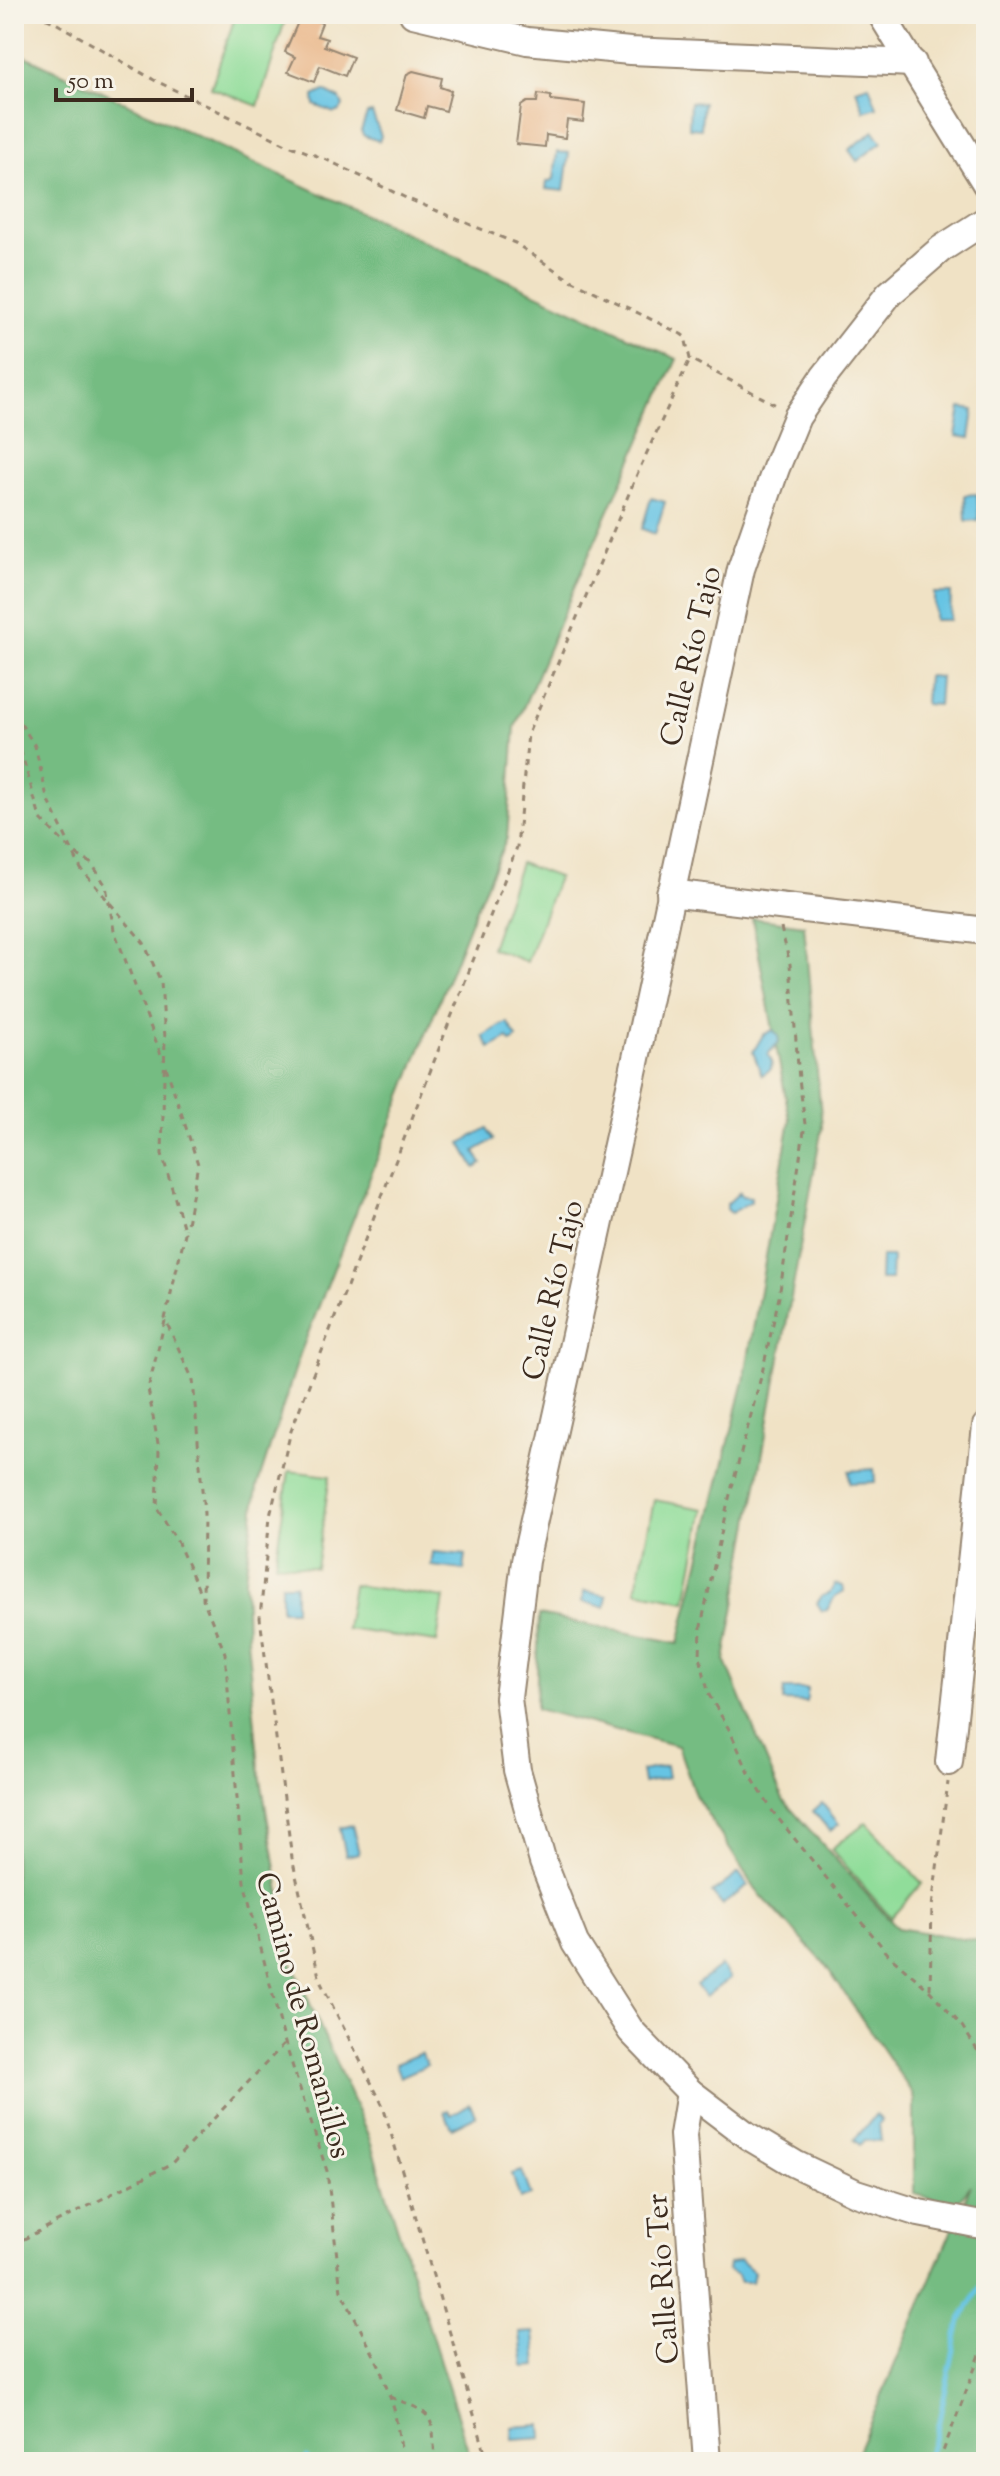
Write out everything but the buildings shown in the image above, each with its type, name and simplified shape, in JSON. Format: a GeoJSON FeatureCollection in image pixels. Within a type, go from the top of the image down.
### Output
{"type":"FeatureCollection","features":[{"type":"Feature","properties":{"kind":"street"},"geometry":{"type":"LineString","coordinates":[[413,14],[527,41],[601,48],[913,63]]}},
{"type":"Feature","properties":{"kind":"street"},"geometry":{"type":"LineString","coordinates":[[881,14],[986,184]]}},
{"type":"Feature","properties":{"kind":"street","name":"Calle Río Tajo"},"geometry":{"type":"LineString","coordinates":[[986,220],[941,249],[889,294],[824,377],[797,417],[741,569],[525,1561],[508,1698],[517,1770],[543,1862],[575,1943],[631,2031],[690,2092],[748,2136],[795,2164],[856,2193],[919,2213],[986,2226]]}},
{"type":"Feature","properties":{"kind":"street"},"geometry":{"type":"LineString","coordinates":[[670,893],[986,931]]}},
{"type":"Feature","properties":{"kind":"street"},"geometry":{"type":"LineString","coordinates":[[949,1762],[986,1426]]}},
{"type":"Feature","properties":{"kind":"street","name":"Calle Río Ter"},"geometry":{"type":"LineString","coordinates":[[690,2092],[683,2135],[707,2462]]}},
{"type":"Feature","properties":{"kind":"path"},"geometry":{"type":"LineString","coordinates":[[35,14],[154,80],[286,144],[515,243],[567,278],[681,334],[685,337],[690,359],[638,472],[528,734],[517,847],[291,1431],[270,1516],[264,1574],[260,1618],[292,1858],[320,1981],[383,2106],[488,2462]]}},
{"type":"Feature","properties":{"kind":"path"},"geometry":{"type":"LineString","coordinates":[[690,359],[797,417]]}},
{"type":"Feature","properties":{"kind":"path"},"geometry":{"type":"LineString","coordinates":[[14,713],[35,746],[47,797],[81,869],[144,943],[161,982],[164,1063],[162,1154],[185,1233]]}},
{"type":"Feature","properties":{"kind":"path"},"geometry":{"type":"LineString","coordinates":[[14,727],[40,818],[74,853],[92,864],[106,886],[114,930],[198,1164],[148,1389],[159,1449],[157,1508],[178,1543],[203,1599]]}},
{"type":"Feature","properties":{"kind":"path"},"geometry":{"type":"LineString","coordinates":[[775,906],[790,964],[805,1124],[779,1297],[720,1536],[701,1626],[700,1657],[709,1695],[773,1812],[888,1954],[930,1991],[962,2026],[981,2056],[986,2077]]}},
{"type":"Feature","properties":{"kind":"path","name":"Camino de Romanillos"},"geometry":{"type":"LineString","coordinates":[[165,1319],[193,1380],[204,1514],[203,1599],[225,1653],[244,1882],[285,2043],[327,2171],[341,2291],[379,2365],[390,2397],[402,2453],[400,2462]]}},
{"type":"Feature","properties":{"kind":"path"},"geometry":{"type":"LineString","coordinates":[[930,1991],[932,1907],[949,1762]]}},
{"type":"Feature","properties":{"kind":"path"},"geometry":{"type":"LineString","coordinates":[[14,2247],[172,2163],[285,2043]]}},
{"type":"Feature","properties":{"kind":"path"},"geometry":{"type":"LineString","coordinates":[[986,2140],[986,2159]]}},
{"type":"Feature","properties":{"kind":"path"},"geometry":{"type":"LineString","coordinates":[[939,2462],[986,2339]]}},
{"type":"Feature","properties":{"kind":"path"},"geometry":{"type":"LineString","coordinates":[[390,2397],[419,2407],[432,2421],[435,2462]]}},
{"type":"Feature","properties":{"kind":"green space"},"geometry":{"type":"Polygon","coordinates":[[[236,14],[287,14],[258,106],[211,88],[236,14]]]}},
{"type":"Feature","properties":{"kind":"green space"},"geometry":{"type":"Polygon","coordinates":[[[14,51],[677,359],[515,727],[507,838],[474,913],[300,1354],[257,1487],[245,1578],[247,1638],[259,1768],[292,1963],[368,2135],[472,2462],[14,2462],[14,51]]]}},
{"type":"Feature","properties":{"kind":"green space"},"geometry":{"type":"Polygon","coordinates":[[[520,863],[558,877],[527,962],[491,948],[520,863]]]}},
{"type":"Feature","properties":{"kind":"green space"},"geometry":{"type":"Polygon","coordinates":[[[752,918],[804,925],[822,1127],[725,1660],[783,1800],[897,1928],[986,1942],[986,2462],[855,2462],[971,2185],[956,2204],[914,2194],[912,2093],[824,1963],[756,1890],[695,1795],[678,1746],[536,1709],[539,1615],[679,1643],[744,1381],[790,1120],[752,918]]]}},
{"type":"Feature","properties":{"kind":"green space"},"geometry":{"type":"Polygon","coordinates":[[[289,1471],[330,1476],[316,1568],[275,1563],[289,1471]]]}},
{"type":"Feature","properties":{"kind":"green space"},"geometry":{"type":"Polygon","coordinates":[[[654,1500],[704,1509],[686,1601],[636,1591],[654,1500]]]}},
{"type":"Feature","properties":{"kind":"green space"},"geometry":{"type":"Polygon","coordinates":[[[353,1585],[444,1598],[437,1642],[346,1629],[353,1585]]]}},
{"type":"Feature","properties":{"kind":"green space"},"geometry":{"type":"Polygon","coordinates":[[[866,1822],[922,1883],[891,1918],[831,1849],[866,1822]]]}},
{"type":"Feature","properties":{"kind":"water"},"geometry":{"type":"Polygon","coordinates":[[[869,85],[877,107],[864,111],[856,89],[869,85]]]}},
{"type":"Feature","properties":{"kind":"water"},"geometry":{"type":"Polygon","coordinates":[[[324,91],[340,99],[343,106],[340,111],[334,113],[315,105],[314,96],[324,91]]]}},
{"type":"Feature","properties":{"kind":"water"},"geometry":{"type":"Polygon","coordinates":[[[690,102],[703,103],[701,129],[689,128],[690,102]]]}},
{"type":"Feature","properties":{"kind":"water"},"geometry":{"type":"Polygon","coordinates":[[[372,113],[381,136],[379,141],[364,136],[361,131],[367,114],[372,113]]]}},
{"type":"Feature","properties":{"kind":"water"},"geometry":{"type":"Polygon","coordinates":[[[874,131],[882,142],[857,161],[849,150],[874,131]]]}},
{"type":"Feature","properties":{"kind":"water"},"geometry":{"type":"Polygon","coordinates":[[[557,152],[569,153],[564,191],[546,189],[547,182],[554,179],[557,152]]]}},
{"type":"Feature","properties":{"kind":"water"},"geometry":{"type":"Polygon","coordinates":[[[961,408],[974,410],[970,438],[956,436],[961,408]]]}},
{"type":"Feature","properties":{"kind":"water"},"geometry":{"type":"Polygon","coordinates":[[[977,494],[979,520],[966,521],[965,495],[977,494]]]}},
{"type":"Feature","properties":{"kind":"water"},"geometry":{"type":"Polygon","coordinates":[[[651,498],[665,502],[655,534],[642,529],[651,498]]]}},
{"type":"Feature","properties":{"kind":"water"},"geometry":{"type":"Polygon","coordinates":[[[934,593],[951,593],[950,620],[934,620],[934,593]]]}},
{"type":"Feature","properties":{"kind":"water"},"geometry":{"type":"Polygon","coordinates":[[[927,676],[940,677],[938,705],[925,704],[927,676]]]}},
{"type":"Feature","properties":{"kind":"water"},"geometry":{"type":"Polygon","coordinates":[[[507,1022],[517,1038],[511,1042],[508,1038],[490,1048],[483,1036],[507,1022]]]}},
{"type":"Feature","properties":{"kind":"water"},"geometry":{"type":"Polygon","coordinates":[[[773,1030],[779,1042],[768,1054],[771,1069],[762,1075],[753,1052],[763,1035],[773,1030]]]}},
{"type":"Feature","properties":{"kind":"water"},"geometry":{"type":"Polygon","coordinates":[[[487,1128],[494,1140],[475,1151],[482,1164],[475,1168],[461,1143],[487,1128]]]}},
{"type":"Feature","properties":{"kind":"water"},"geometry":{"type":"Polygon","coordinates":[[[740,1192],[742,1196],[751,1197],[751,1201],[731,1213],[727,1204],[740,1192]]]}},
{"type":"Feature","properties":{"kind":"water"},"geometry":{"type":"Polygon","coordinates":[[[881,1257],[892,1257],[891,1280],[880,1280],[881,1257]]]}},
{"type":"Feature","properties":{"kind":"water"},"geometry":{"type":"Polygon","coordinates":[[[874,1469],[875,1482],[850,1483],[849,1471],[874,1469]]]}},
{"type":"Feature","properties":{"kind":"water"},"geometry":{"type":"Polygon","coordinates":[[[433,1552],[466,1555],[464,1570],[431,1566],[433,1552]]]}},
{"type":"Feature","properties":{"kind":"water"},"geometry":{"type":"Polygon","coordinates":[[[281,1584],[295,1584],[295,1610],[281,1610],[281,1584]]]}},
{"type":"Feature","properties":{"kind":"water"},"geometry":{"type":"Polygon","coordinates":[[[835,1584],[843,1586],[844,1592],[834,1598],[827,1610],[822,1611],[817,1603],[822,1596],[830,1593],[835,1584]]]}},
{"type":"Feature","properties":{"kind":"water"},"geometry":{"type":"Polygon","coordinates":[[[584,1591],[607,1596],[605,1607],[582,1602],[584,1591]]]}},
{"type":"Feature","properties":{"kind":"water"},"geometry":{"type":"Polygon","coordinates":[[[784,1689],[807,1689],[807,1702],[783,1701],[784,1689]]]}},
{"type":"Feature","properties":{"kind":"water"},"geometry":{"type":"Polygon","coordinates":[[[666,1766],[668,1778],[643,1783],[641,1771],[666,1766]]]}},
{"type":"Feature","properties":{"kind":"water"},"geometry":{"type":"Polygon","coordinates":[[[822,1803],[839,1824],[830,1831],[813,1811],[822,1803]]]}},
{"type":"Feature","properties":{"kind":"water"},"geometry":{"type":"Polygon","coordinates":[[[352,1825],[359,1853],[346,1856],[340,1828],[352,1825]]]}},
{"type":"Feature","properties":{"kind":"water"},"geometry":{"type":"Polygon","coordinates":[[[739,1873],[748,1886],[722,1905],[712,1893],[739,1873]]]}},
{"type":"Feature","properties":{"kind":"water"},"geometry":{"type":"Polygon","coordinates":[[[721,1966],[730,1978],[705,1997],[696,1985],[721,1966]]]}},
{"type":"Feature","properties":{"kind":"water"},"geometry":{"type":"Polygon","coordinates":[[[421,2053],[427,2065],[400,2077],[395,2064],[421,2053]]]}},
{"type":"Feature","properties":{"kind":"water"},"geometry":{"type":"Polygon","coordinates":[[[470,2104],[476,2116],[452,2128],[444,2112],[448,2110],[451,2115],[470,2104]]]}},
{"type":"Feature","properties":{"kind":"water"},"geometry":{"type":"Polygon","coordinates":[[[876,2115],[882,2120],[879,2124],[881,2141],[865,2140],[860,2145],[854,2140],[876,2115]]]}},
{"type":"Feature","properties":{"kind":"water"},"geometry":{"type":"Polygon","coordinates":[[[522,2171],[531,2195],[520,2199],[512,2174],[522,2171]]]}},
{"type":"Feature","properties":{"kind":"water"},"geometry":{"type":"Polygon","coordinates":[[[740,2260],[754,2272],[752,2282],[741,2282],[737,2275],[728,2270],[729,2264],[740,2260]]]}},
{"type":"Feature","properties":{"kind":"water"},"geometry":{"type":"Polygon","coordinates":[[[534,2332],[537,2366],[524,2367],[520,2333],[534,2332]]]}},
{"type":"Feature","properties":{"kind":"water"},"geometry":{"type":"Polygon","coordinates":[[[541,2425],[542,2438],[513,2440],[512,2427],[541,2425]]]}},
{"type":"Feature","properties":{"kind":"waterway"},"geometry":{"type":"LineString","coordinates":[[924,2462],[936,2435],[960,2321],[986,2279]]}},
{"type":"Feature","properties":{"kind":"waterway"},"geometry":{"type":"LineString","coordinates":[[304,2462],[307,2458]]}}]}
